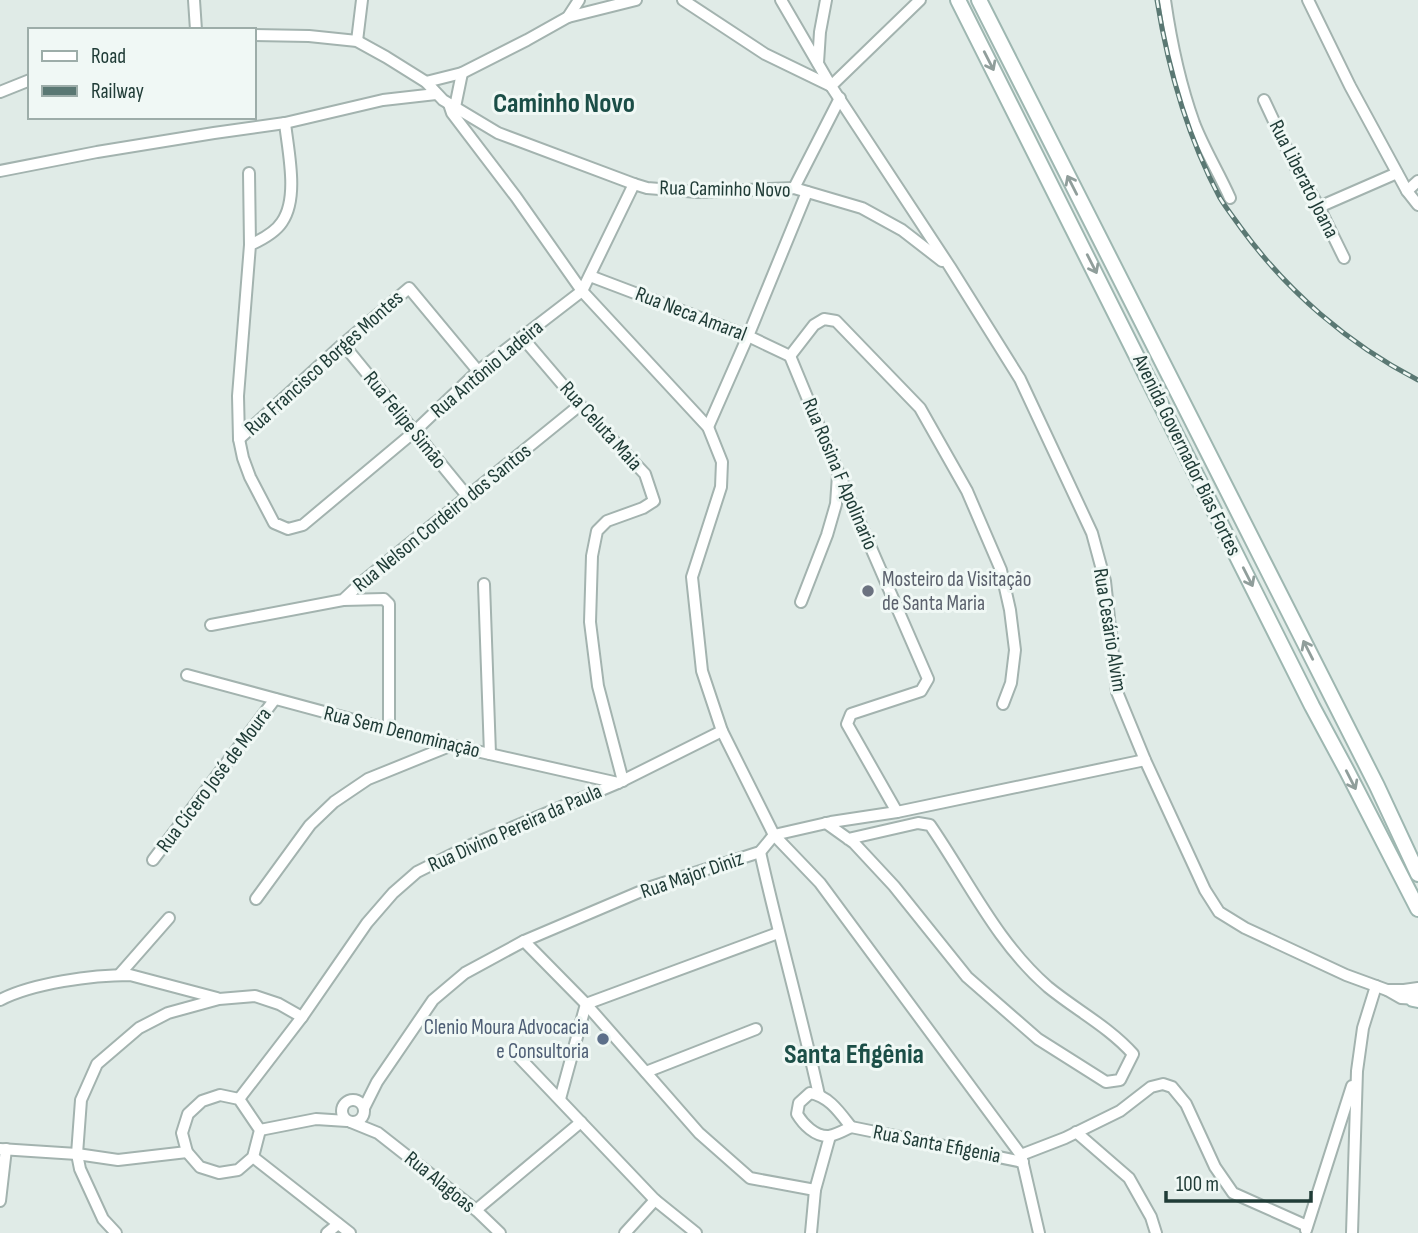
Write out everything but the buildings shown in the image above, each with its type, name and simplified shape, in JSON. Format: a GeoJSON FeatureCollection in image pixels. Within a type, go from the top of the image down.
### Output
{"type":"FeatureCollection","features":[{"type":"Feature","properties":{"kind":"main road","name":"Avenida Governador Bias Fortes"},"geometry":{"type":"LineString","coordinates":[[958,0],[1312,706],[1418,909]]}},
{"type":"Feature","properties":{"kind":"main road","name":"Avenida Governador Bias Fortes"},"geometry":{"type":"LineString","coordinates":[[979,0],[1377,786],[1418,874]]}},
{"type":"Feature","properties":{"kind":"main road"},"geometry":{"type":"LineString","coordinates":[[1042,166],[1058,157]]}},
{"type":"Feature","properties":{"kind":"main road"},"geometry":{"type":"LineString","coordinates":[[1106,293],[1123,285]]}},
{"type":"Feature","properties":{"kind":"main road"},"geometry":{"type":"LineString","coordinates":[[1181,444],[1192,446],[1199,437]]}},
{"type":"Feature","properties":{"kind":"main road"},"geometry":{"type":"LineString","coordinates":[[1194,472],[1203,460],[1213,465]]}},
{"type":"Feature","properties":{"kind":"street"},"geometry":{"type":"LineString","coordinates":[[194,0],[196,28]]}},
{"type":"Feature","properties":{"kind":"street"},"geometry":{"type":"LineString","coordinates":[[357,41],[362,0]]}},
{"type":"Feature","properties":{"kind":"street"},"geometry":{"type":"LineString","coordinates":[[568,17],[579,0]]}},
{"type":"Feature","properties":{"kind":"street"},"geometry":{"type":"LineString","coordinates":[[426,82],[463,73],[568,17],[636,0]]}},
{"type":"Feature","properties":{"kind":"street"},"geometry":{"type":"LineString","coordinates":[[683,0],[765,54],[831,86],[920,0]]}},
{"type":"Feature","properties":{"kind":"street","name":"Rua Cesário Alvim"},"geometry":{"type":"LineString","coordinates":[[781,0],[831,86],[1020,379],[1091,533],[1105,581],[1117,692],[1205,890],[1219,912],[1258,934],[1346,975],[1398,997],[1417,996]]}},
{"type":"Feature","properties":{"kind":"street"},"geometry":{"type":"LineString","coordinates":[[818,65],[826,0]]}},
{"type":"Feature","properties":{"kind":"street"},"geometry":{"type":"LineString","coordinates":[[1165,0],[1182,84],[1195,124],[1230,198]]}},
{"type":"Feature","properties":{"kind":"street"},"geometry":{"type":"LineString","coordinates":[[1308,0],[1350,86],[1407,191],[1418,205]]}},
{"type":"Feature","properties":{"kind":"street"},"geometry":{"type":"LineString","coordinates":[[256,35],[309,36],[357,41],[426,82],[452,106]]}},
{"type":"Feature","properties":{"kind":"street"},"geometry":{"type":"LineString","coordinates":[[463,73],[452,113],[516,197],[582,291],[708,427],[722,461],[721,487],[692,577],[702,671],[722,731],[774,835],[820,883],[1022,1159],[1039,1233]]}},
{"type":"Feature","properties":{"kind":"street"},"geometry":{"type":"LineString","coordinates":[[0,92],[28,81]]}},
{"type":"Feature","properties":{"kind":"street"},"geometry":{"type":"LineString","coordinates":[[0,171],[110,150],[285,123],[383,100],[436,94]]}},
{"type":"Feature","properties":{"kind":"street"},"geometry":{"type":"LineString","coordinates":[[794,188],[839,98]]}},
{"type":"Feature","properties":{"kind":"street","name":"Rua Liberato Joana"},"geometry":{"type":"LineString","coordinates":[[1264,100],[1294,164],[1345,258]]}},
{"type":"Feature","properties":{"kind":"street","name":"Rua Caminho Novo"},"geometry":{"type":"LineString","coordinates":[[452,106],[498,133],[647,188],[698,192],[794,188],[862,208],[902,230],[950,267]]}},
{"type":"Feature","properties":{"kind":"street"},"geometry":{"type":"LineString","coordinates":[[250,245],[270,234],[282,223],[289,207],[291,172],[285,123]]}},
{"type":"Feature","properties":{"kind":"street"},"geometry":{"type":"LineString","coordinates":[[239,439],[238,396],[250,245],[249,173]]}},
{"type":"Feature","properties":{"kind":"street"},"geometry":{"type":"LineString","coordinates":[[1319,207],[1397,173]]}},
{"type":"Feature","properties":{"kind":"street"},"geometry":{"type":"LineString","coordinates":[[1407,191],[1418,181]]}},
{"type":"Feature","properties":{"kind":"street","name":"Rua Antônio Ladeira"},"geometry":{"type":"LineString","coordinates":[[239,439],[250,477],[274,523],[288,529],[303,525],[414,432],[478,371],[582,291],[634,184]]}},
{"type":"Feature","properties":{"kind":"street"},"geometry":{"type":"LineString","coordinates":[[708,427],[807,192]]}},
{"type":"Feature","properties":{"kind":"street","name":"Rua Neca Amaral"},"geometry":{"type":"LineString","coordinates":[[590,276],[748,336],[790,356]]}},
{"type":"Feature","properties":{"kind":"street","name":"Rua Francisco Borges Montes"},"geometry":{"type":"LineString","coordinates":[[239,439],[342,344],[408,288],[478,371]]}},
{"type":"Feature","properties":{"kind":"street"},"geometry":{"type":"LineString","coordinates":[[790,356],[814,324],[824,319],[836,321],[920,408],[967,491],[1001,570],[1015,650],[1011,683],[1003,704]]}},
{"type":"Feature","properties":{"kind":"street","name":"Rua Celuta Maia"},"geometry":{"type":"LineString","coordinates":[[522,337],[580,405],[645,474],[654,501],[607,522],[597,531],[592,556],[590,622],[593,648],[598,686],[621,782]]}},
{"type":"Feature","properties":{"kind":"street","name":"Rua Felipe Simão"},"geometry":{"type":"LineString","coordinates":[[342,344],[468,496]]}},
{"type":"Feature","properties":{"kind":"street","name":"Rua Rosina F Apolinario"},"geometry":{"type":"LineString","coordinates":[[790,356],[928,678],[921,691],[851,714],[847,724],[897,812]]}},
{"type":"Feature","properties":{"kind":"street","name":"Rua Nelson Cordeiro dos Santos"},"geometry":{"type":"LineString","coordinates":[[211,625],[343,600],[580,405]]}},
{"type":"Feature","properties":{"kind":"street"},"geometry":{"type":"LineString","coordinates":[[801,602],[836,504],[838,472]]}},
{"type":"Feature","properties":{"kind":"street"},"geometry":{"type":"LineString","coordinates":[[484,584],[490,754]]}},
{"type":"Feature","properties":{"kind":"street"},"geometry":{"type":"LineString","coordinates":[[343,600],[384,599],[389,604],[389,730]]}},
{"type":"Feature","properties":{"kind":"street","name":"Rua Sem Denominação"},"geometry":{"type":"LineString","coordinates":[[187,675],[452,746],[621,782]]}},
{"type":"Feature","properties":{"kind":"street","name":"Rua Cícero José de Moura"},"geometry":{"type":"LineString","coordinates":[[153,860],[275,699]]}},
{"type":"Feature","properties":{"kind":"street","name":"Rua Divino Pereira da Paula"},"geometry":{"type":"LineString","coordinates":[[239,1100],[302,1017],[367,923],[393,893],[417,872],[471,845],[621,782],[722,731]]}},
{"type":"Feature","properties":{"kind":"street"},"geometry":{"type":"LineString","coordinates":[[256,899],[310,825],[334,802],[368,779],[452,746]]}},
{"type":"Feature","properties":{"kind":"street"},"geometry":{"type":"LineString","coordinates":[[774,835],[1145,760]]}},
{"type":"Feature","properties":{"kind":"street"},"geometry":{"type":"LineString","coordinates":[[826,823],[848,839],[854,843],[894,886],[967,977],[1038,1040],[1106,1082],[1120,1080],[1133,1054],[1121,1041],[1048,986],[1006,943],[930,825],[918,823],[848,839]]}},
{"type":"Feature","properties":{"kind":"street","name":"Rua Major Diniz"},"geometry":{"type":"LineString","coordinates":[[364,1110],[377,1082],[433,1000],[466,973],[524,941],[651,887],[760,852],[774,835]]}},
{"type":"Feature","properties":{"kind":"street"},"geometry":{"type":"LineString","coordinates":[[760,852],[819,1094]]}},
{"type":"Feature","properties":{"kind":"street"},"geometry":{"type":"LineString","coordinates":[[119,975],[169,918]]}},
{"type":"Feature","properties":{"kind":"street"},"geometry":{"type":"LineString","coordinates":[[586,1004],[778,933]]}},
{"type":"Feature","properties":{"kind":"street"},"geometry":{"type":"LineString","coordinates":[[524,941],[586,1004],[699,1133],[750,1178],[815,1189]]}},
{"type":"Feature","properties":{"kind":"street"},"geometry":{"type":"LineString","coordinates":[[0,1000],[47,984],[119,975],[130,975],[219,999]]}},
{"type":"Feature","properties":{"kind":"street"},"geometry":{"type":"LineString","coordinates":[[1352,1233],[1357,1071],[1363,1028],[1382,988]]}},
{"type":"Feature","properties":{"kind":"street"},"geometry":{"type":"LineString","coordinates":[[116,1233],[103,1219],[80,1169],[77,1154],[81,1100],[96,1064],[139,1028],[168,1013],[219,999],[255,996],[279,1004],[302,1017]]}},
{"type":"Feature","properties":{"kind":"street"},"geometry":{"type":"LineString","coordinates":[[560,1099],[586,1004]]}},
{"type":"Feature","properties":{"kind":"street"},"geometry":{"type":"LineString","coordinates":[[646,1072],[756,1029]]}},
{"type":"Feature","properties":{"kind":"street"},"geometry":{"type":"LineString","coordinates":[[517,1055],[655,1200],[696,1233]]}},
{"type":"Feature","properties":{"kind":"street"},"geometry":{"type":"LineString","coordinates":[[1022,1159],[1120,1111],[1151,1087],[1163,1084],[1172,1087],[1186,1104],[1215,1167],[1233,1193],[1306,1230],[1357,1071]]}},
{"type":"Feature","properties":{"kind":"street","name":"Rua Major Diniz"},"geometry":{"type":"LineString","coordinates":[[346,1103],[377,1082]]}},
{"type":"Feature","properties":{"kind":"street"},"geometry":{"type":"LineString","coordinates":[[810,1093],[819,1094],[833,1105],[851,1127],[830,1136],[818,1133],[804,1125],[797,1114],[799,1103],[810,1093]]}},
{"type":"Feature","properties":{"kind":"street"},"geometry":{"type":"LineString","coordinates":[[220,1095],[239,1100],[260,1130],[253,1157],[238,1170],[219,1173],[200,1167],[187,1152],[183,1133],[188,1114],[202,1101],[220,1095]]}},
{"type":"Feature","properties":{"kind":"street"},"geometry":{"type":"LineString","coordinates":[[358,1101],[364,1110],[359,1120],[349,1122],[342,1114],[346,1103],[358,1101]]}},
{"type":"Feature","properties":{"kind":"street","name":"Rua Alagoas"},"geometry":{"type":"LineString","coordinates":[[316,1119],[346,1103]]}},
{"type":"Feature","properties":{"kind":"street","name":"Rua Alagoas"},"geometry":{"type":"LineString","coordinates":[[364,1110],[378,1133]]}},
{"type":"Feature","properties":{"kind":"street","name":"Rua Alagoas"},"geometry":{"type":"LineString","coordinates":[[260,1130],[316,1119],[349,1122],[378,1133],[476,1210],[493,1231]]}},
{"type":"Feature","properties":{"kind":"street"},"geometry":{"type":"LineString","coordinates":[[476,1210],[581,1122]]}},
{"type":"Feature","properties":{"kind":"street","name":"Rua Santa Efigenia"},"geometry":{"type":"LineString","coordinates":[[851,1127],[1022,1159]]}},
{"type":"Feature","properties":{"kind":"street"},"geometry":{"type":"LineString","coordinates":[[1076,1132],[1129,1178],[1151,1217],[1156,1233]]}},
{"type":"Feature","properties":{"kind":"street"},"geometry":{"type":"LineString","coordinates":[[811,1233],[815,1189],[830,1136]]}},
{"type":"Feature","properties":{"kind":"street"},"geometry":{"type":"LineString","coordinates":[[0,1202],[3,1149],[118,1160],[187,1152]]}},
{"type":"Feature","properties":{"kind":"street"},"geometry":{"type":"LineString","coordinates":[[253,1157],[350,1233]]}},
{"type":"Feature","properties":{"kind":"street"},"geometry":{"type":"LineString","coordinates":[[625,1233],[655,1200]]}},
{"type":"Feature","properties":{"kind":"street"},"geometry":{"type":"LineString","coordinates":[[327,1233],[338,1224]]}},
{"type":"Feature","properties":{"kind":"railway"},"geometry":{"type":"LineString","coordinates":[[1157,0],[1167,51],[1188,126],[1225,206],[1278,273],[1321,314],[1367,350],[1418,380]]}},
{"type":"Feature","properties":{"kind":"place","name":"Mosteiro da Visitação de Santa Maria"},"geometry":{"type":"Point","coordinates":[868,591]}},
{"type":"Feature","properties":{"kind":"place","name":"Clenio Moura Advocacia e Consultoria"},"geometry":{"type":"Point","coordinates":[603,1039]}},
{"type":"Feature","properties":{"kind":"district","name":"Caminho Novo"},"geometry":{"type":"Point","coordinates":[564,103]}},
{"type":"Feature","properties":{"kind":"district","name":"Santa Efigênia"},"geometry":{"type":"Point","coordinates":[854,1054]}}]}
